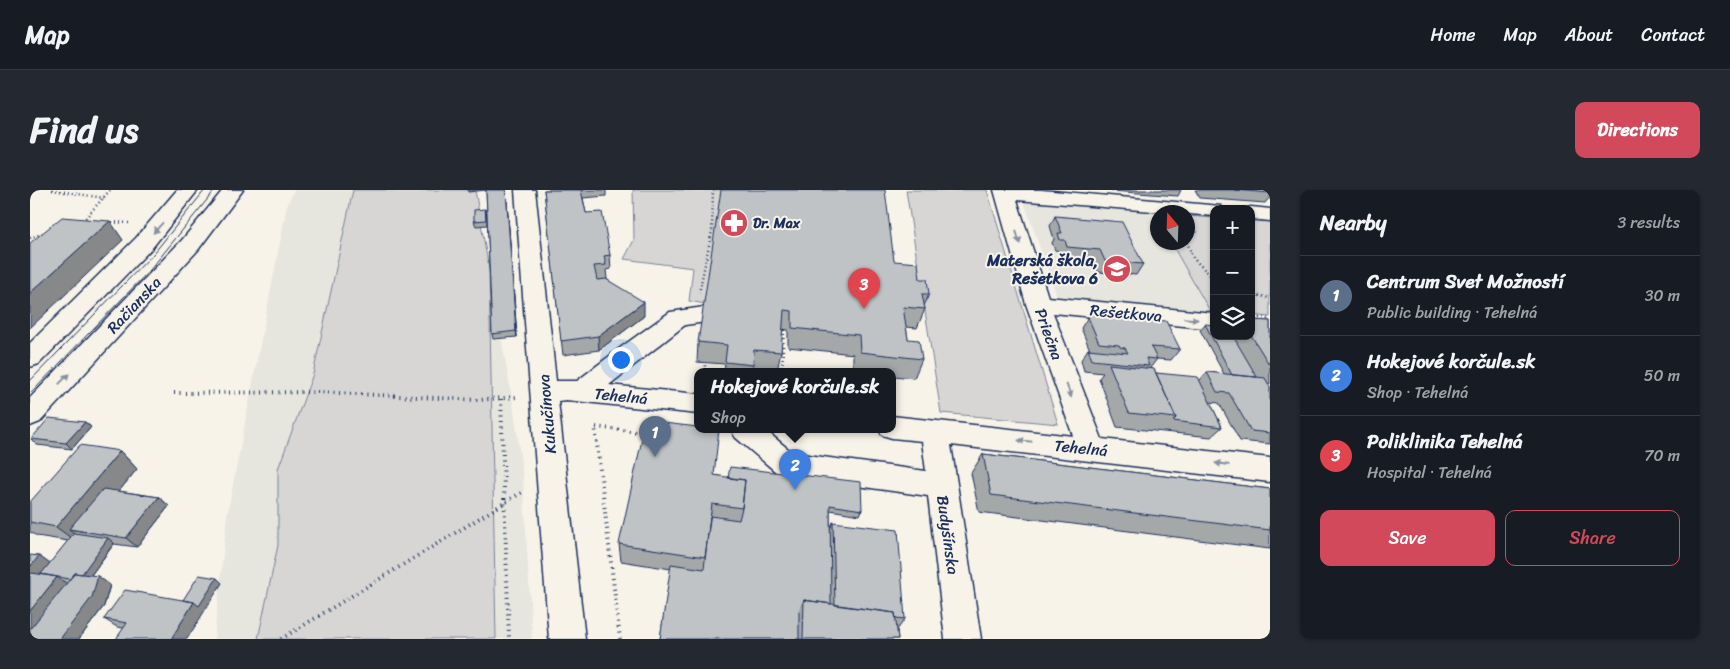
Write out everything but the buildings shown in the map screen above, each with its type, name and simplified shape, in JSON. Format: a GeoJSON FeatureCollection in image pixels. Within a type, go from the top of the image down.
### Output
{"type":"FeatureCollection","features":[{"type":"Feature","properties":{"kind":"street"},"geometry":{"type":"LineString","coordinates":[[30,358],[144,243],[188,190]]}},
{"type":"Feature","properties":{"kind":"street","name":"Račianska"},"geometry":{"type":"LineString","coordinates":[[30,415],[190,245],[233,190]]}},
{"type":"Feature","properties":{"kind":"street","name":"Kukučínova"},"geometry":{"type":"LineString","coordinates":[[525,190],[567,639]]}},
{"type":"Feature","properties":{"kind":"street"},"geometry":{"type":"LineString","coordinates":[[1004,192],[1210,210]]}},
{"type":"Feature","properties":{"kind":"street","name":"Priečna"},"geometry":{"type":"LineString","coordinates":[[1004,192],[1038,304],[1091,448]]}},
{"type":"Feature","properties":{"kind":"street"},"geometry":{"type":"LineString","coordinates":[[1255,213],[1270,215]]}},
{"type":"Feature","properties":{"kind":"street","name":"Rešetkova"},"geometry":{"type":"LineString","coordinates":[[1038,304],[1210,321]]}},
{"type":"Feature","properties":{"kind":"street"},"geometry":{"type":"LineString","coordinates":[[582,391],[679,318],[704,315]]}},
{"type":"Feature","properties":{"kind":"street","name":"Tehelná"},"geometry":{"type":"LineString","coordinates":[[545,392],[582,391],[694,404]]}},
{"type":"Feature","properties":{"kind":"street","name":"Tehelná"},"geometry":{"type":"LineString","coordinates":[[896,427],[1091,448],[1270,470]]}},
{"type":"Feature","properties":{"kind":"street","name":"Budyšínska"},"geometry":{"type":"LineString","coordinates":[[935,432],[963,639]]}},
{"type":"Feature","properties":{"kind":"street"},"geometry":{"type":"LineString","coordinates":[[750,433],[786,464],[941,485]]}},
{"type":"Feature","properties":{"kind":"path"},"geometry":{"type":"LineString","coordinates":[[52,190],[104,198]]}},
{"type":"Feature","properties":{"kind":"path"},"geometry":{"type":"LineString","coordinates":[[91,222],[83,221],[110,190]]}},
{"type":"Feature","properties":{"kind":"path"},"geometry":{"type":"LineString","coordinates":[[679,318],[698,302],[712,231],[713,190]]}},
{"type":"Feature","properties":{"kind":"path"},"geometry":{"type":"LineString","coordinates":[[100,222],[135,224]]}},
{"type":"Feature","properties":{"kind":"path"},"geometry":{"type":"LineString","coordinates":[[30,238],[48,232]]}},
{"type":"Feature","properties":{"kind":"path"},"geometry":{"type":"LineString","coordinates":[[1190,250],[1193,258],[1210,275]]}},
{"type":"Feature","properties":{"kind":"path"},"geometry":{"type":"LineString","coordinates":[[1255,295],[1270,298]]}},
{"type":"Feature","properties":{"kind":"path"},"geometry":{"type":"LineString","coordinates":[[1255,318],[1270,319]]}},
{"type":"Feature","properties":{"kind":"path"},"geometry":{"type":"LineString","coordinates":[[782,368],[784,330]]}},
{"type":"Feature","properties":{"kind":"path"},"geometry":{"type":"LineString","coordinates":[[703,354],[702,362],[705,368]]}},
{"type":"Feature","properties":{"kind":"path"},"geometry":{"type":"LineString","coordinates":[[174,393],[317,392],[438,399],[501,399],[545,392]]}},
{"type":"Feature","properties":{"kind":"path"},"geometry":{"type":"LineString","coordinates":[[501,399],[509,639]]}},
{"type":"Feature","properties":{"kind":"path"},"geometry":{"type":"LineString","coordinates":[[613,429],[595,427],[620,639]]}},
{"type":"Feature","properties":{"kind":"path"},"geometry":{"type":"LineString","coordinates":[[281,639],[456,531],[504,505],[532,486],[553,482]]}},
{"type":"Feature","properties":{"kind":"shaded area"},"geometry":{"type":"Polygon","coordinates":[[[294,190],[475,190],[514,410],[523,478],[532,639],[214,639],[227,516],[287,206],[294,190]]]}},
{"type":"Feature","properties":{"kind":"shaded area"},"geometry":{"type":"Polygon","coordinates":[[[353,190],[475,190],[489,269],[496,639],[258,639],[278,545],[278,469],[313,374],[353,190]]]}},
{"type":"Feature","properties":{"kind":"shaded area"},"geometry":{"type":"Polygon","coordinates":[[[633,190],[722,190],[705,304],[689,301],[693,268],[624,259],[634,240],[633,190]]]}},
{"type":"Feature","properties":{"kind":"shaded area"},"geometry":{"type":"Polygon","coordinates":[[[906,190],[987,190],[1058,424],[941,413],[906,190]]]}},
{"type":"Feature","properties":{"kind":"shaded area","name":"Materská škola, Rešetkova 6"},"geometry":{"type":"Polygon","coordinates":[[[1024,202],[1150,213],[1150,250],[1175,250],[1210,311],[1057,296],[1024,202]]]}},
{"type":"Feature","properties":{"kind":"shaded area"},"geometry":{"type":"Polygon","coordinates":[[[1195,217],[1210,218],[1210,311],[1175,250],[1195,250],[1195,217]]]}},
{"type":"Feature","properties":{"kind":"shaded area"},"geometry":{"type":"Polygon","coordinates":[[[1255,221],[1270,222],[1270,317],[1255,315],[1255,221]]]}},
{"type":"Feature","properties":{"kind":"tram line"},"geometry":{"type":"LineString","coordinates":[[30,381],[154,253],[205,190]]}},
{"type":"Feature","properties":{"kind":"tram line"},"geometry":{"type":"LineString","coordinates":[[30,394],[150,270],[215,190]]}},
{"type":"Feature","properties":{"kind":"place","name":"Dr. Max"},"geometry":{"type":"Point","coordinates":[734,223]}},
{"type":"Feature","properties":{"kind":"place","name":"Materská škola, Rešetkova 6"},"geometry":{"type":"Point","coordinates":[1117,269]}},
{"type":"Feature","properties":{"kind":"place","name":"Poliklinika Tehelná"},"geometry":{"type":"Point","coordinates":[864,309]}},
{"type":"Feature","properties":{"kind":"place","name":"Centrum Svet Možností"},"geometry":{"type":"Point","coordinates":[655,457]}},
{"type":"Feature","properties":{"kind":"place","name":"Hokejové korčule.sk"},"geometry":{"type":"Point","coordinates":[795,490]}}]}
